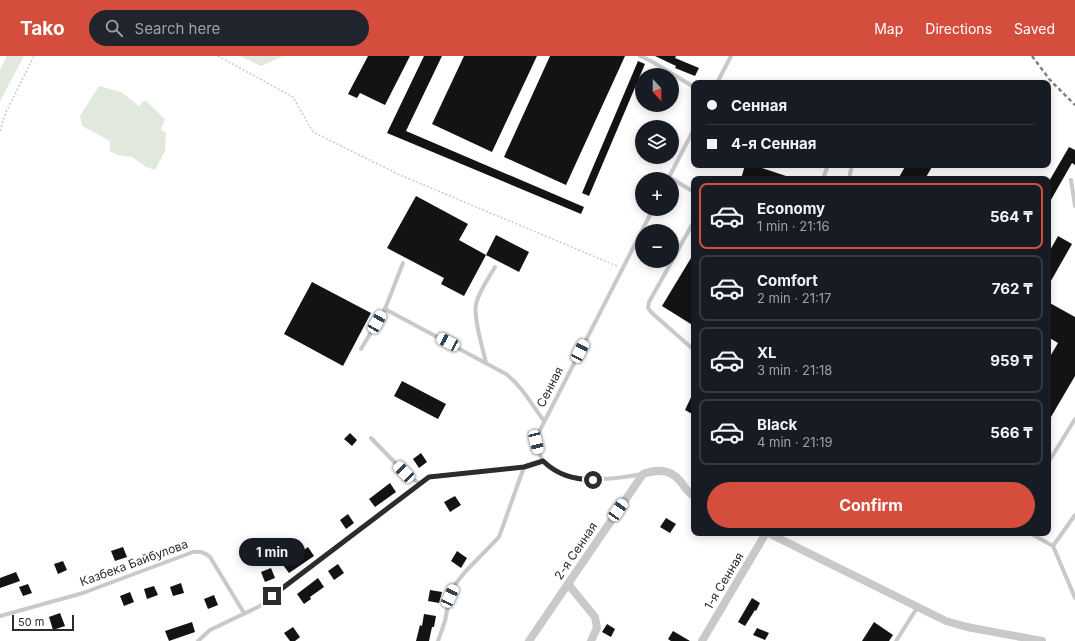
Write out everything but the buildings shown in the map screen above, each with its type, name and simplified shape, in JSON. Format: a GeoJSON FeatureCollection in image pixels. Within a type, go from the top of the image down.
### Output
{"type":"FeatureCollection","features":[{"type":"Feature","properties":{"kind":"street"},"geometry":{"type":"LineString","coordinates":[[643,474],[649,471],[668,471],[673,474],[685,489],[691,494]]}},
{"type":"Feature","properties":{"kind":"street","name":"2-я Сенная"},"geometry":{"type":"LineString","coordinates":[[529,641],[643,474]]}},
{"type":"Feature","properties":{"kind":"street","name":"1-я Сенная"},"geometry":{"type":"LineString","coordinates":[[702,641],[765,536]]}},
{"type":"Feature","properties":{"kind":"street"},"geometry":{"type":"LineString","coordinates":[[773,536],[946,621],[958,625],[1042,641]]}},
{"type":"Feature","properties":{"kind":"street"},"geometry":{"type":"LineString","coordinates":[[568,584],[596,618],[597,624],[591,641]]}},
{"type":"Feature","properties":{"kind":"lane"},"geometry":{"type":"LineString","coordinates":[[640,56],[691,85]]}},
{"type":"Feature","properties":{"kind":"lane"},"geometry":{"type":"LineString","coordinates":[[719,80],[731,56]]}},
{"type":"Feature","properties":{"kind":"lane"},"geometry":{"type":"LineString","coordinates":[[672,172],[691,135]]}},
{"type":"Feature","properties":{"kind":"lane"},"geometry":{"type":"LineString","coordinates":[[1071,180],[1075,206]]}},
{"type":"Feature","properties":{"kind":"lane"},"geometry":{"type":"LineString","coordinates":[[679,184],[691,190]]}},
{"type":"Feature","properties":{"kind":"lane","name":"Сенная"},"geometry":{"type":"LineString","coordinates":[[543,461],[536,442],[538,432],[649,216]]}},
{"type":"Feature","properties":{"kind":"lane"},"geometry":{"type":"LineString","coordinates":[[679,248],[691,226]]}},
{"type":"Feature","properties":{"kind":"lane"},"geometry":{"type":"LineString","coordinates":[[361,349],[384,309],[403,263]]}},
{"type":"Feature","properties":{"kind":"lane"},"geometry":{"type":"LineString","coordinates":[[486,363],[476,316],[476,306],[478,297],[495,267]]}},
{"type":"Feature","properties":{"kind":"lane"},"geometry":{"type":"LineString","coordinates":[[668,268],[649,302],[648,308],[691,347]]}},
{"type":"Feature","properties":{"kind":"lane"},"geometry":{"type":"LineString","coordinates":[[384,309],[486,363],[514,380],[544,421]]}},
{"type":"Feature","properties":{"kind":"lane"},"geometry":{"type":"LineString","coordinates":[[1051,458],[1075,419]]}},
{"type":"Feature","properties":{"kind":"lane"},"geometry":{"type":"LineString","coordinates":[[371,438],[404,472],[420,484]]}},
{"type":"Feature","properties":{"kind":"lane"},"geometry":{"type":"LineString","coordinates":[[198,641],[210,630],[260,606],[429,477],[524,467],[543,461],[552,469],[561,474],[580,479],[605,480],[643,474]]}},
{"type":"Feature","properties":{"kind":"lane"},"geometry":{"type":"LineString","coordinates":[[438,641],[445,621],[453,588],[465,572],[499,537],[524,467]]}},
{"type":"Feature","properties":{"kind":"lane"},"geometry":{"type":"LineString","coordinates":[[1053,546],[1075,515]]}},
{"type":"Feature","properties":{"kind":"lane"},"geometry":{"type":"LineString","coordinates":[[1035,536],[1053,546],[1075,598]]}},
{"type":"Feature","properties":{"kind":"lane","name":"Казбека Байбулова"},"geometry":{"type":"LineString","coordinates":[[0,616],[83,593],[193,552],[201,551],[210,557],[244,613]]}},
{"type":"Feature","properties":{"kind":"lane"},"geometry":{"type":"LineString","coordinates":[[896,641],[917,608]]}},
{"type":"Feature","properties":{"kind":"path"},"geometry":{"type":"LineString","coordinates":[[0,131],[6,112],[34,56]]}},
{"type":"Feature","properties":{"kind":"path"},"geometry":{"type":"LineString","coordinates":[[218,56],[293,97],[314,132],[400,175],[623,268]]}},
{"type":"Feature","properties":{"kind":"shaded area"},"geometry":{"type":"Polygon","coordinates":[[[7,56],[24,56],[0,101],[0,70],[7,56]]]}},
{"type":"Feature","properties":{"kind":"shaded area"},"geometry":{"type":"Polygon","coordinates":[[[240,56],[283,56],[261,66],[240,56]]]}},
{"type":"Feature","properties":{"kind":"shaded area"},"geometry":{"type":"Polygon","coordinates":[[[99,86],[121,92],[139,106],[145,100],[165,119],[161,129],[166,133],[165,151],[155,170],[146,167],[132,157],[118,155],[110,151],[110,141],[82,126],[80,116],[99,86]]]}},
{"type":"Feature","properties":{"kind":"railway"},"geometry":{"type":"LineString","coordinates":[[1032,56],[1050,80]]}},
{"type":"Feature","properties":{"kind":"railway"},"geometry":{"type":"LineString","coordinates":[[1051,81],[1075,105]]}},
{"type":"Feature","properties":{"kind":"route"},"geometry":{"type":"LineString","coordinates":[[272,596],[429,477],[524,467],[543,461],[552,469],[561,474],[580,479],[593,480]]}}]}
